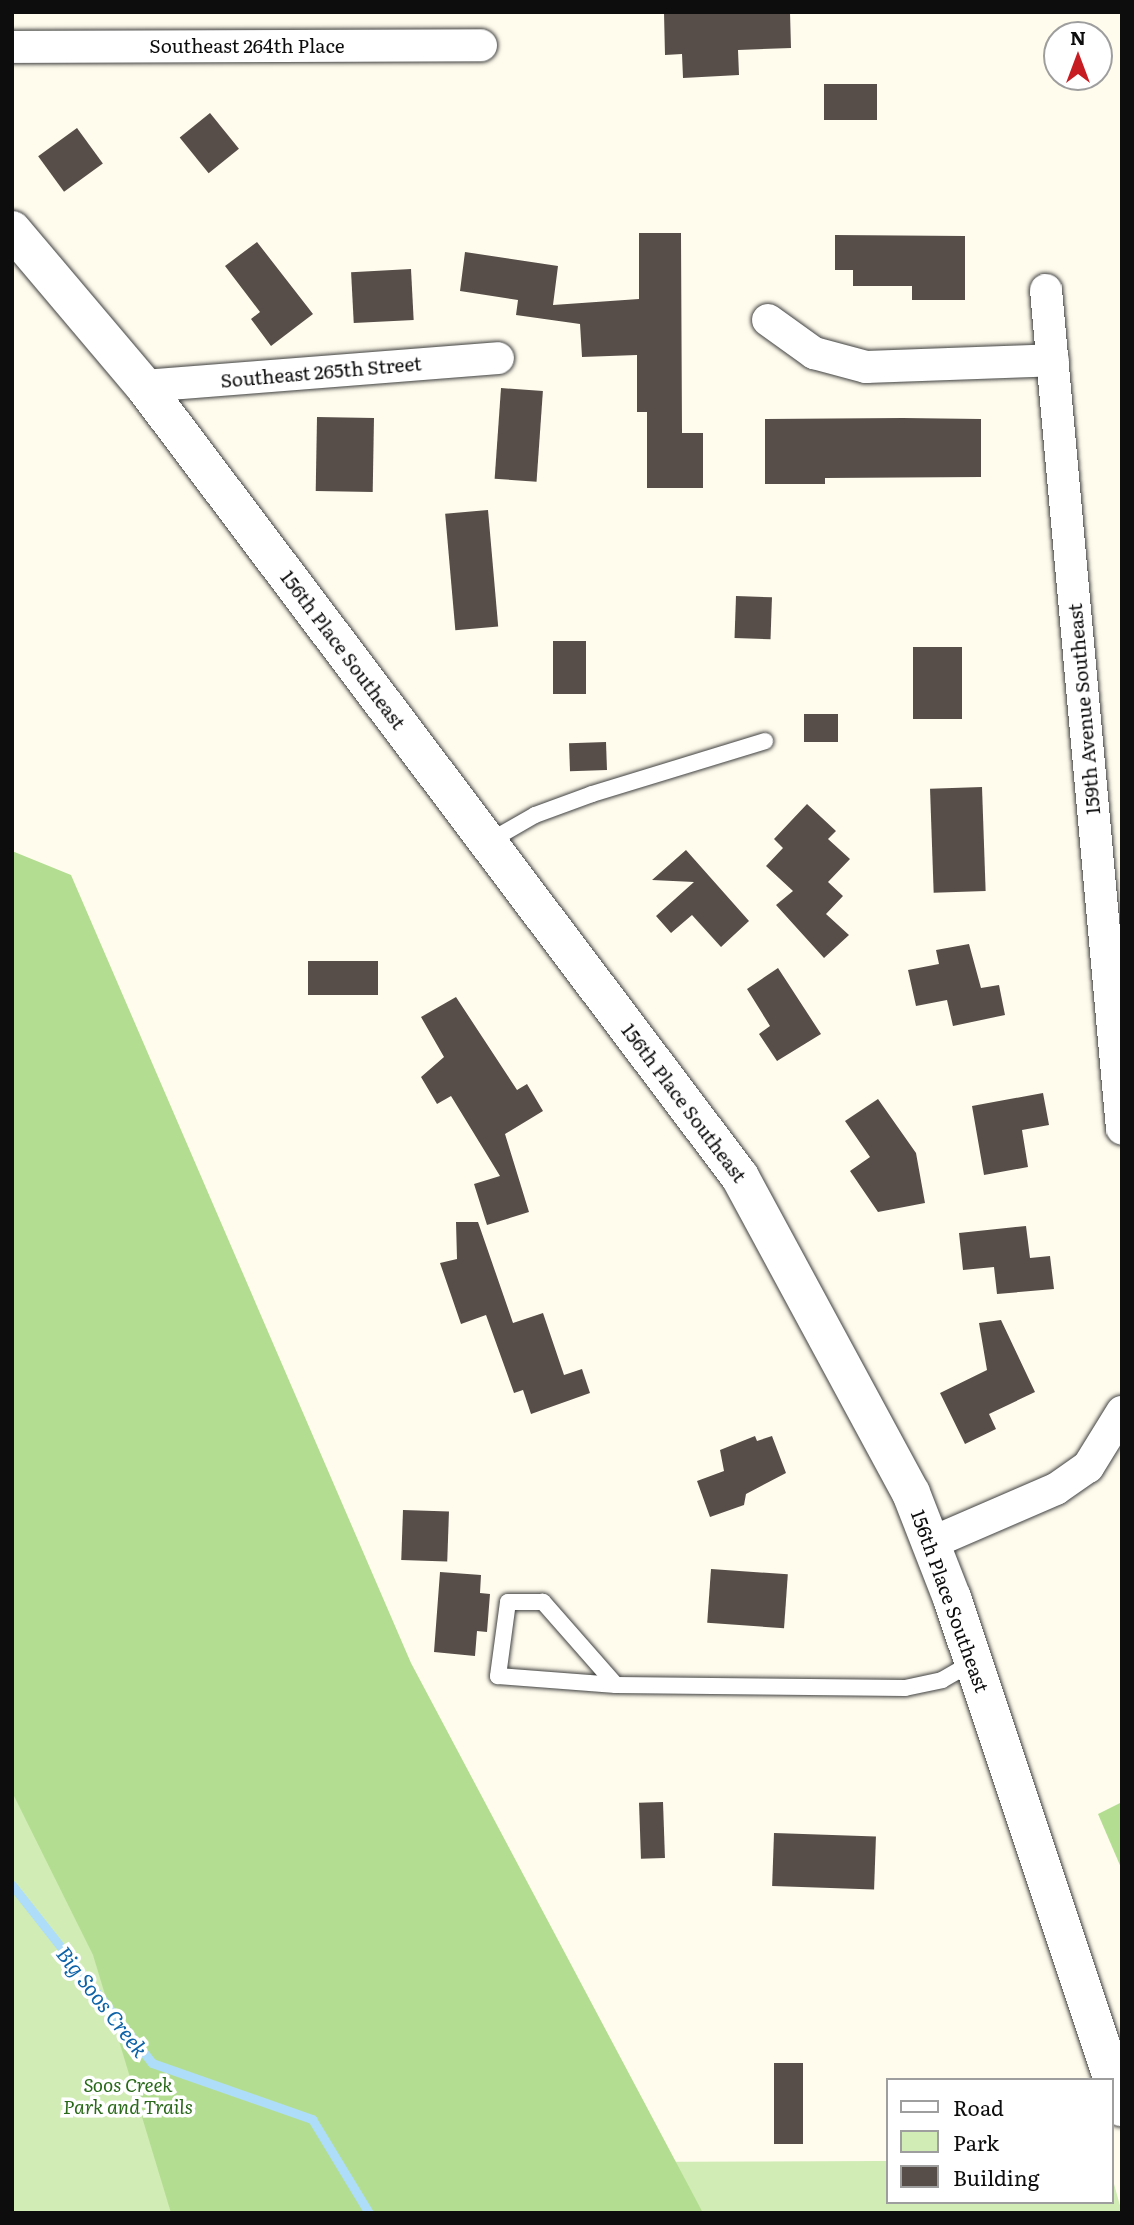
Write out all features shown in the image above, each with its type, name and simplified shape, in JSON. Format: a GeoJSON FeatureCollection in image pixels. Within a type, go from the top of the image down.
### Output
{"type":"FeatureCollection","features":[{"type":"Feature","properties":{"kind":"street","name":"Southeast 264th Place"},"geometry":{"type":"LineString","coordinates":[[12,47],[481,46]]}},
{"type":"Feature","properties":{"kind":"street","name":"156th Place Southeast"},"geometry":{"type":"LineString","coordinates":[[12,230],[144,386],[740,1177],[886,1443],[931,1543],[1112,2078]]}},
{"type":"Feature","properties":{"kind":"street","name":"159th Avenue Southeast"},"geometry":{"type":"LineString","coordinates":[[1046,290],[1122,1129]]}},
{"type":"Feature","properties":{"kind":"street"},"geometry":{"type":"LineString","coordinates":[[768,320],[814,353],[866,366],[1053,360]]}},
{"type":"Feature","properties":{"kind":"street","name":"Southeast 265th Street"},"geometry":{"type":"LineString","coordinates":[[144,386],[498,358]]}},
{"type":"Feature","properties":{"kind":"street"},"geometry":{"type":"LineString","coordinates":[[931,1543],[1056,1489],[1088,1467],[1122,1412]]}},
{"type":"Feature","properties":{"kind":"street","name":"156th Place Southeast"},"geometry":{"type":"LineString","coordinates":[[1113,2080],[1122,2107]]}},
{"type":"Feature","properties":{"kind":"lane"},"geometry":{"type":"LineString","coordinates":[[488,842],[535,815],[592,794],[765,741]]}},
{"type":"Feature","properties":{"kind":"lane"},"geometry":{"type":"LineString","coordinates":[[616,1685],[543,1602],[508,1602],[498,1676],[616,1685],[905,1688],[942,1680],[973,1662]]}},
{"type":"Feature","properties":{"kind":"green space"},"geometry":{"type":"Polygon","coordinates":[[[12,851],[71,875],[411,1663],[703,2213],[171,2213],[93,1955],[12,1792],[12,851]]]}},
{"type":"Feature","properties":{"kind":"green space","name":"Soos Creek Park and Trails"},"geometry":{"type":"Polygon","coordinates":[[[12,1579],[323,2163],[886,2161],[886,2204],[1113,2204],[1113,2180],[1122,2213],[12,2213],[12,1579]]]}},
{"type":"Feature","properties":{"kind":"green space"},"geometry":{"type":"Polygon","coordinates":[[[1122,1802],[1122,1870],[1098,1814],[1122,1802]]]}},
{"type":"Feature","properties":{"kind":"building"},"geometry":{"type":"Polygon","coordinates":[[[790,12],[791,48],[738,50],[739,75],[683,78],[682,54],[665,55],[664,13],[790,12]]]}},
{"type":"Feature","properties":{"kind":"building"},"geometry":{"type":"Polygon","coordinates":[[[824,84],[877,84],[877,120],[824,120],[824,84]]]}},
{"type":"Feature","properties":{"kind":"building"},"geometry":{"type":"Polygon","coordinates":[[[210,113],[239,149],[209,173],[180,138],[210,113]]]}},
{"type":"Feature","properties":{"kind":"building"},"geometry":{"type":"Polygon","coordinates":[[[77,128],[103,164],[64,192],[38,156],[77,128]]]}},
{"type":"Feature","properties":{"kind":"building"},"geometry":{"type":"Polygon","coordinates":[[[639,233],[681,233],[682,433],[703,433],[703,488],[647,488],[647,412],[637,412],[637,355],[582,357],[580,324],[516,315],[518,300],[460,291],[465,252],[558,266],[553,305],[639,299],[639,233]]]}},
{"type":"Feature","properties":{"kind":"building"},"geometry":{"type":"Polygon","coordinates":[[[835,235],[965,236],[965,300],[912,300],[912,286],[853,286],[853,270],[835,270],[835,235]]]}},
{"type":"Feature","properties":{"kind":"building"},"geometry":{"type":"Polygon","coordinates":[[[257,242],[313,314],[271,346],[251,319],[260,312],[225,266],[257,242]]]}},
{"type":"Feature","properties":{"kind":"building"},"geometry":{"type":"Polygon","coordinates":[[[411,269],[414,320],[354,323],[351,272],[411,269]]]}},
{"type":"Feature","properties":{"kind":"building"},"geometry":{"type":"Polygon","coordinates":[[[501,388],[543,391],[537,482],[495,479],[501,388]]]}},
{"type":"Feature","properties":{"kind":"building"},"geometry":{"type":"Polygon","coordinates":[[[317,417],[374,418],[373,492],[316,491],[317,417]]]}},
{"type":"Feature","properties":{"kind":"building"},"geometry":{"type":"Polygon","coordinates":[[[765,419],[981,419],[981,477],[825,478],[825,484],[765,484],[765,419]]]}},
{"type":"Feature","properties":{"kind":"building"},"geometry":{"type":"Polygon","coordinates":[[[488,510],[498,627],[455,630],[445,514],[488,510]]]}},
{"type":"Feature","properties":{"kind":"building"},"geometry":{"type":"Polygon","coordinates":[[[736,596],[772,597],[771,639],[735,638],[736,596]]]}},
{"type":"Feature","properties":{"kind":"building"},"geometry":{"type":"Polygon","coordinates":[[[553,641],[586,641],[586,694],[553,694],[553,641]]]}},
{"type":"Feature","properties":{"kind":"building"},"geometry":{"type":"Polygon","coordinates":[[[913,647],[962,647],[962,719],[913,719],[913,647]]]}},
{"type":"Feature","properties":{"kind":"building"},"geometry":{"type":"Polygon","coordinates":[[[804,714],[838,714],[838,742],[804,742],[804,714]]]}},
{"type":"Feature","properties":{"kind":"building"},"geometry":{"type":"Polygon","coordinates":[[[606,742],[607,770],[570,771],[569,743],[606,742]]]}},
{"type":"Feature","properties":{"kind":"building"},"geometry":{"type":"Polygon","coordinates":[[[982,787],[986,891],[934,893],[930,789],[982,787]]]}},
{"type":"Feature","properties":{"kind":"building"},"geometry":{"type":"Polygon","coordinates":[[[807,804],[836,831],[828,839],[850,859],[828,882],[843,896],[826,914],[849,935],[824,958],[776,905],[793,891],[766,866],[783,848],[774,839],[807,804]]]}},
{"type":"Feature","properties":{"kind":"building"},"geometry":{"type":"Polygon","coordinates":[[[686,850],[749,921],[721,947],[692,915],[671,933],[656,916],[694,882],[652,880],[686,850]]]}},
{"type":"Feature","properties":{"kind":"building"},"geometry":{"type":"Polygon","coordinates":[[[969,944],[981,988],[999,985],[1005,1015],[953,1026],[947,1000],[916,1006],[908,970],[939,964],[936,950],[969,944]]]}},
{"type":"Feature","properties":{"kind":"building"},"geometry":{"type":"Polygon","coordinates":[[[308,961],[378,961],[378,995],[308,995],[308,961]]]}},
{"type":"Feature","properties":{"kind":"building"},"geometry":{"type":"Polygon","coordinates":[[[778,968],[821,1034],[777,1061],[759,1034],[770,1026],[747,989],[778,968]]]}},
{"type":"Feature","properties":{"kind":"building"},"geometry":{"type":"Polygon","coordinates":[[[456,997],[517,1090],[527,1084],[543,1111],[505,1134],[529,1212],[487,1225],[474,1184],[500,1176],[451,1096],[437,1104],[421,1077],[444,1057],[421,1017],[456,997]]]}},
{"type":"Feature","properties":{"kind":"building"},"geometry":{"type":"Polygon","coordinates":[[[1043,1093],[1049,1125],[1022,1130],[1028,1167],[984,1175],[972,1106],[1043,1093]]]}},
{"type":"Feature","properties":{"kind":"building"},"geometry":{"type":"Polygon","coordinates":[[[878,1099],[916,1153],[925,1203],[878,1212],[850,1171],[870,1157],[845,1121],[878,1099]]]}},
{"type":"Feature","properties":{"kind":"building"},"geometry":{"type":"Polygon","coordinates":[[[456,1222],[478,1222],[513,1323],[543,1313],[564,1375],[582,1369],[590,1393],[531,1414],[523,1390],[514,1393],[486,1315],[461,1324],[440,1263],[457,1259],[456,1222]]]}},
{"type":"Feature","properties":{"kind":"building"},"geometry":{"type":"Polygon","coordinates":[[[1026,1226],[1030,1258],[1050,1256],[1054,1289],[997,1294],[994,1267],[963,1270],[959,1233],[1026,1226]]]}},
{"type":"Feature","properties":{"kind":"building"},"geometry":{"type":"Polygon","coordinates":[[[1001,1320],[1035,1392],[989,1414],[996,1429],[965,1444],[940,1393],[987,1370],[979,1323],[1001,1320]]]}},
{"type":"Feature","properties":{"kind":"building"},"geometry":{"type":"Polygon","coordinates":[[[755,1436],[757,1441],[772,1436],[786,1473],[746,1494],[744,1505],[710,1517],[697,1481],[724,1471],[720,1450],[755,1436]]]}},
{"type":"Feature","properties":{"kind":"building"},"geometry":{"type":"Polygon","coordinates":[[[403,1510],[449,1512],[447,1562],[401,1560],[403,1510]]]}},
{"type":"Feature","properties":{"kind":"building"},"geometry":{"type":"Polygon","coordinates":[[[711,1569],[788,1574],[784,1628],[707,1623],[711,1569]]]}},
{"type":"Feature","properties":{"kind":"building"},"geometry":{"type":"Polygon","coordinates":[[[440,1572],[481,1575],[480,1593],[490,1594],[487,1632],[477,1631],[475,1656],[434,1652],[440,1572]]]}},
{"type":"Feature","properties":{"kind":"building"},"geometry":{"type":"Polygon","coordinates":[[[663,1802],[665,1858],[641,1859],[639,1803],[663,1802]]]}},
{"type":"Feature","properties":{"kind":"building"},"geometry":{"type":"Polygon","coordinates":[[[774,1833],[876,1837],[874,1890],[772,1886],[774,1833]]]}},
{"type":"Feature","properties":{"kind":"building"},"geometry":{"type":"Polygon","coordinates":[[[774,2063],[803,2063],[803,2144],[774,2144],[774,2063]]]}},
{"type":"Feature","properties":{"kind":"waterway","name":"Big Soos Creek"},"geometry":{"type":"LineString","coordinates":[[12,1885],[152,2063],[312,2119],[369,2213]]}}]}
